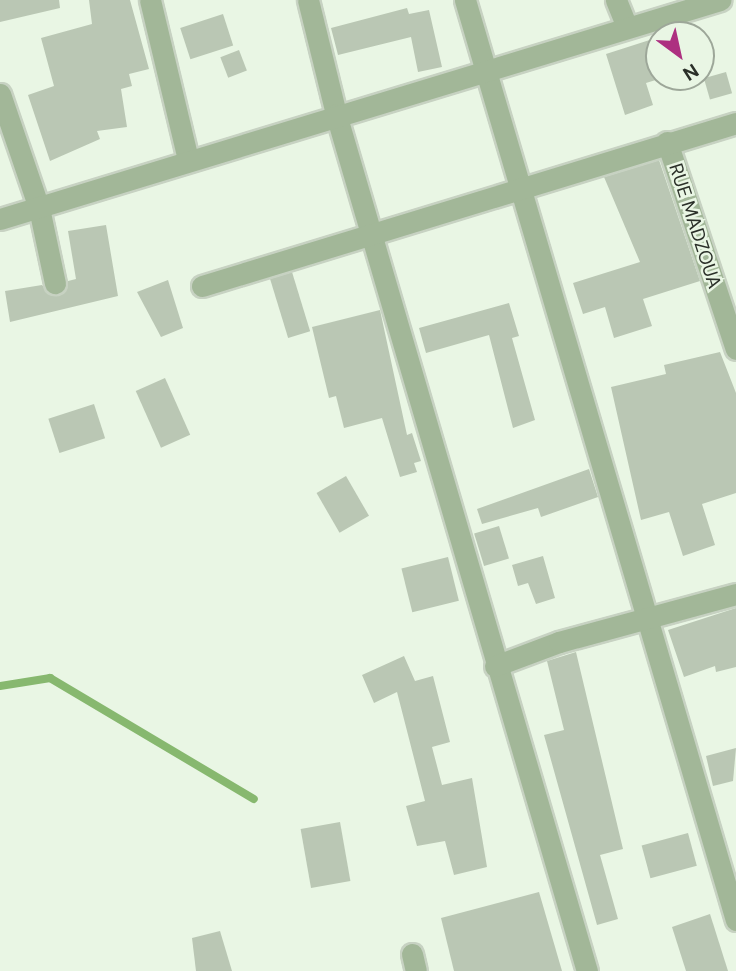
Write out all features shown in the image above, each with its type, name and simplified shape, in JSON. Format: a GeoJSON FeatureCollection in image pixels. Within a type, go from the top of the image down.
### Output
{"type":"FeatureCollection","features":[{"type":"Feature","properties":{"kind":"street"},"geometry":{"type":"LineString","coordinates":[[150,0],[188,160]]}},
{"type":"Feature","properties":{"kind":"street"},"geometry":{"type":"LineString","coordinates":[[308,0],[336,114],[495,666],[587,971]]}},
{"type":"Feature","properties":{"kind":"street"},"geometry":{"type":"LineString","coordinates":[[465,0],[645,620],[736,920]]}},
{"type":"Feature","properties":{"kind":"street"},"geometry":{"type":"LineString","coordinates":[[617,0],[627,27]]}},
{"type":"Feature","properties":{"kind":"street"},"geometry":{"type":"LineString","coordinates":[[0,219],[336,114],[486,73],[720,0]]}},
{"type":"Feature","properties":{"kind":"street"},"geometry":{"type":"LineString","coordinates":[[0,94],[39,208],[55,283]]}},
{"type":"Feature","properties":{"kind":"street"},"geometry":{"type":"LineString","coordinates":[[202,286],[736,122]]}},
{"type":"Feature","properties":{"kind":"street","name":"RUE MADZOUA"},"geometry":{"type":"LineString","coordinates":[[667,142],[736,349]]}},
{"type":"Feature","properties":{"kind":"street"},"geometry":{"type":"LineString","coordinates":[[495,666],[736,594]]}},
{"type":"Feature","properties":{"kind":"building"},"geometry":{"type":"Polygon","coordinates":[[[0,0],[59,0],[60,8],[0,22],[0,0]]]}},
{"type":"Feature","properties":{"kind":"building"},"geometry":{"type":"Polygon","coordinates":[[[89,0],[130,0],[149,69],[129,74],[132,86],[121,89],[127,127],[97,131],[100,139],[50,161],[28,95],[54,86],[41,38],[92,24],[89,0]]]}},
{"type":"Feature","properties":{"kind":"building"},"geometry":{"type":"Polygon","coordinates":[[[407,8],[409,14],[429,10],[442,67],[418,72],[411,37],[338,55],[331,28],[407,8]]]}},
{"type":"Feature","properties":{"kind":"building"},"geometry":{"type":"Polygon","coordinates":[[[223,14],[233,45],[190,59],[180,28],[223,14]]]}},
{"type":"Feature","properties":{"kind":"building"},"geometry":{"type":"Polygon","coordinates":[[[645,41],[645,91],[649,91],[653,105],[625,115],[606,54],[645,41]]]}},
{"type":"Feature","properties":{"kind":"building"},"geometry":{"type":"Polygon","coordinates":[[[239,50],[247,71],[228,78],[220,57],[239,50]]]}},
{"type":"Feature","properties":{"kind":"building"},"geometry":{"type":"Polygon","coordinates":[[[726,72],[732,93],[710,99],[708,91],[715,91],[715,75],[726,72]]]}},
{"type":"Feature","properties":{"kind":"building"},"geometry":{"type":"Polygon","coordinates":[[[659,160],[700,281],[643,299],[652,326],[614,338],[605,307],[583,314],[573,283],[640,262],[604,177],[659,160]]]}},
{"type":"Feature","properties":{"kind":"building"},"geometry":{"type":"Polygon","coordinates":[[[106,225],[118,296],[10,322],[5,291],[42,285],[50,295],[63,293],[68,281],[76,279],[68,231],[106,225]]]}},
{"type":"Feature","properties":{"kind":"building"},"geometry":{"type":"Polygon","coordinates":[[[292,272],[310,331],[288,338],[270,279],[292,272]]]}},
{"type":"Feature","properties":{"kind":"building"},"geometry":{"type":"Polygon","coordinates":[[[168,280],[183,328],[161,337],[137,292],[168,280]]]}},
{"type":"Feature","properties":{"kind":"building"},"geometry":{"type":"Polygon","coordinates":[[[509,303],[519,336],[512,338],[535,420],[513,428],[489,335],[426,353],[419,328],[509,303]]]}},
{"type":"Feature","properties":{"kind":"building"},"geometry":{"type":"Polygon","coordinates":[[[380,310],[407,435],[412,433],[421,461],[414,463],[417,472],[400,477],[382,418],[344,428],[336,396],[329,398],[312,327],[380,310]]]}},
{"type":"Feature","properties":{"kind":"building"},"geometry":{"type":"Polygon","coordinates":[[[720,352],[736,393],[736,493],[702,504],[715,545],[683,556],[669,512],[641,520],[611,387],[666,374],[664,365],[720,352]]]}},
{"type":"Feature","properties":{"kind":"building"},"geometry":{"type":"Polygon","coordinates":[[[165,378],[190,435],[161,448],[136,391],[165,378]]]}},
{"type":"Feature","properties":{"kind":"building"},"geometry":{"type":"Polygon","coordinates":[[[94,404],[105,438],[59,453],[48,419],[94,404]]]}},
{"type":"Feature","properties":{"kind":"building"},"geometry":{"type":"Polygon","coordinates":[[[589,469],[598,497],[541,517],[538,508],[482,524],[477,509],[589,469]]]}},
{"type":"Feature","properties":{"kind":"building"},"geometry":{"type":"Polygon","coordinates":[[[346,476],[369,516],[340,533],[317,493],[346,476]]]}},
{"type":"Feature","properties":{"kind":"building"},"geometry":{"type":"Polygon","coordinates":[[[499,526],[509,559],[484,566],[474,534],[499,526]]]}},
{"type":"Feature","properties":{"kind":"building"},"geometry":{"type":"Polygon","coordinates":[[[543,556],[555,598],[536,604],[528,583],[518,586],[512,565],[543,556]]]}},
{"type":"Feature","properties":{"kind":"building"},"geometry":{"type":"Polygon","coordinates":[[[448,557],[459,601],[412,612],[401,569],[448,557]]]}},
{"type":"Feature","properties":{"kind":"building"},"geometry":{"type":"Polygon","coordinates":[[[736,608],[736,667],[716,672],[715,666],[684,677],[668,630],[736,608]]]}},
{"type":"Feature","properties":{"kind":"building"},"geometry":{"type":"Polygon","coordinates":[[[576,652],[623,849],[600,855],[618,919],[597,925],[544,735],[564,730],[547,661],[576,652]]]}},
{"type":"Feature","properties":{"kind":"building"},"geometry":{"type":"Polygon","coordinates":[[[404,656],[415,681],[433,676],[450,742],[432,747],[442,785],[472,778],[487,867],[454,875],[445,841],[417,846],[406,806],[425,801],[397,692],[374,703],[362,675],[404,656]]]}},
{"type":"Feature","properties":{"kind":"building"},"geometry":{"type":"Polygon","coordinates":[[[736,748],[733,781],[713,786],[706,756],[736,748]]]}},
{"type":"Feature","properties":{"kind":"building"},"geometry":{"type":"Polygon","coordinates":[[[340,822],[350,881],[311,888],[301,829],[340,822]]]}},
{"type":"Feature","properties":{"kind":"building"},"geometry":{"type":"Polygon","coordinates":[[[688,833],[697,866],[650,878],[642,845],[688,833]]]}},
{"type":"Feature","properties":{"kind":"building"},"geometry":{"type":"Polygon","coordinates":[[[539,892],[562,971],[454,971],[441,918],[539,892]]]}},
{"type":"Feature","properties":{"kind":"building"},"geometry":{"type":"Polygon","coordinates":[[[710,914],[728,971],[686,971],[672,927],[710,914]]]}},
{"type":"Feature","properties":{"kind":"building"},"geometry":{"type":"Polygon","coordinates":[[[220,931],[232,971],[196,971],[192,938],[220,931]]]}},
{"type":"Feature","properties":{"kind":"waterway"},"geometry":{"type":"LineString","coordinates":[[0,686],[50,678],[254,799]]}}]}
